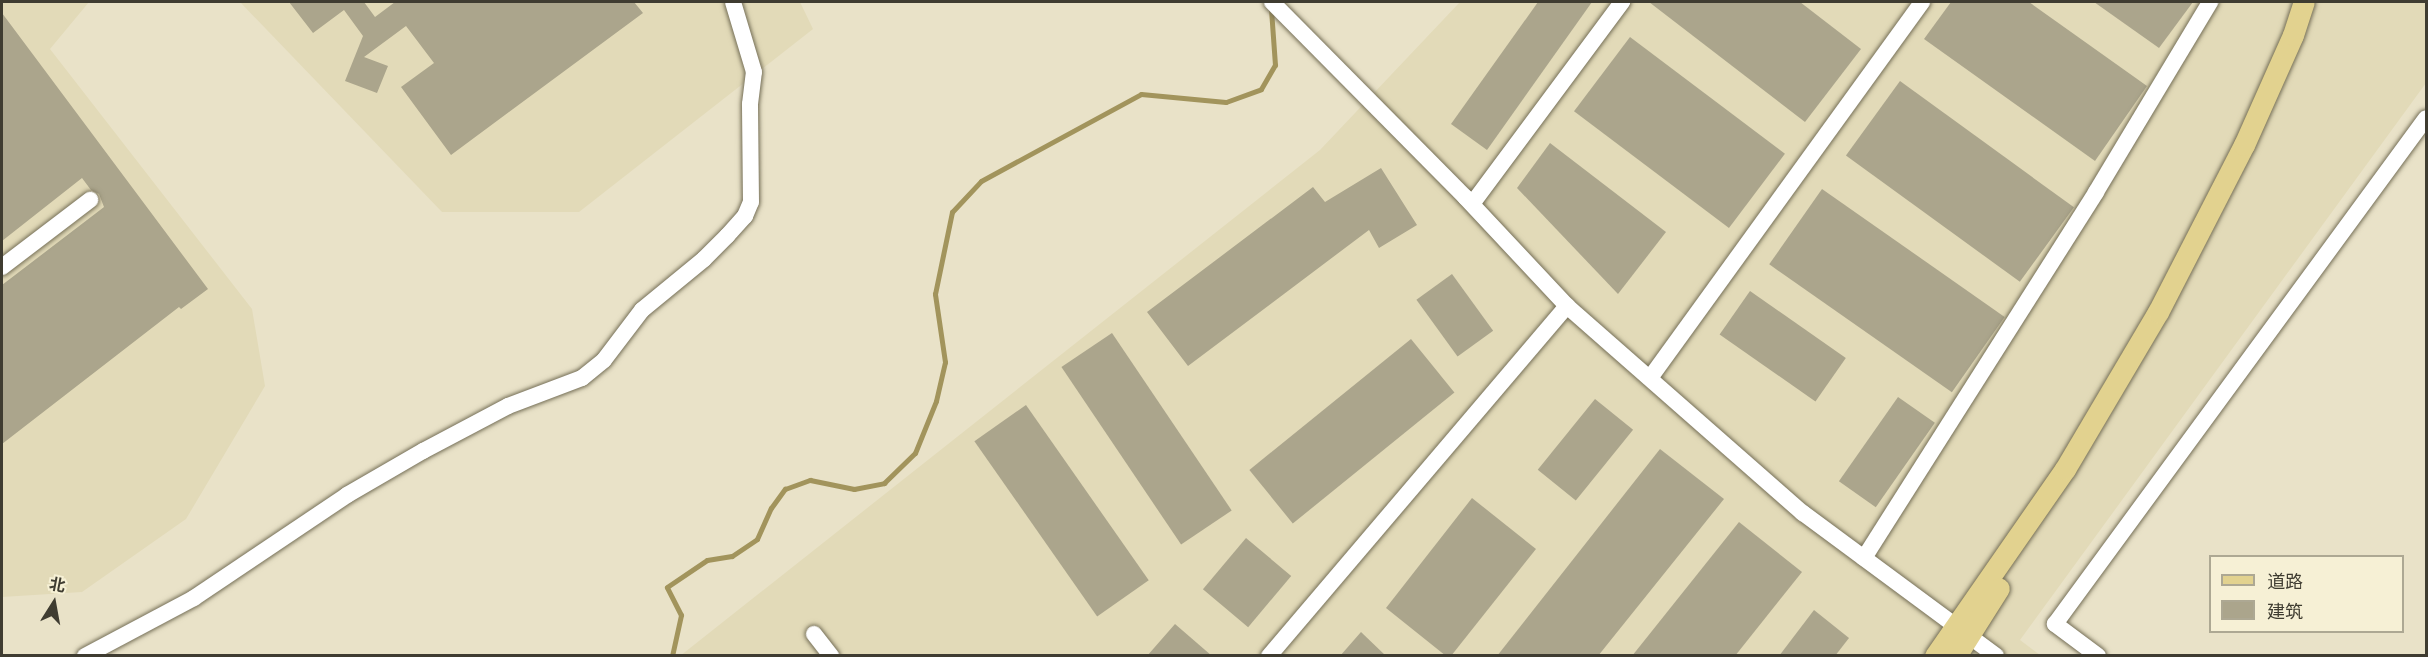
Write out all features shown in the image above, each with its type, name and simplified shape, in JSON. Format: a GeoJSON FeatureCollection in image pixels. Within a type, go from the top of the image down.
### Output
{"type":"FeatureCollection","features":[{"type":"Feature","properties":{"kind":"main road"},"geometry":{"type":"LineString","coordinates":[[1956,656],[1961,630],[2065,469],[2158,312],[2244,145],[2293,35],[2304,2]]}},
{"type":"Feature","properties":{"kind":"main road"},"geometry":{"type":"LineString","coordinates":[[1935,656],[1961,630],[2076,476],[2169,318],[2255,150],[2305,40],[2317,2]]}},
{"type":"Feature","properties":{"kind":"street"},"geometry":{"type":"LineString","coordinates":[[85,656],[194,598],[347,495],[423,451],[508,406],[582,378],[604,360],[642,310],[704,259],[727,236],[745,216],[751,202],[750,104],[754,72],[733,2]]}},
{"type":"Feature","properties":{"kind":"street"},"geometry":{"type":"LineString","coordinates":[[1472,204],[1622,2]]}},
{"type":"Feature","properties":{"kind":"street"},"geometry":{"type":"LineString","coordinates":[[1650,378],[1922,2]]}},
{"type":"Feature","properties":{"kind":"street"},"geometry":{"type":"LineString","coordinates":[[1864,558],[2089,202],[2210,2]]}},
{"type":"Feature","properties":{"kind":"street"},"geometry":{"type":"LineString","coordinates":[[1274,4],[1472,204],[1567,306],[1803,513],[1996,656]]}},
{"type":"Feature","properties":{"kind":"street"},"geometry":{"type":"LineString","coordinates":[[2098,656],[2055,624],[2427,118]]}},
{"type":"Feature","properties":{"kind":"street"},"geometry":{"type":"LineString","coordinates":[[2,267],[90,200]]}},
{"type":"Feature","properties":{"kind":"street"},"geometry":{"type":"LineString","coordinates":[[1269,656],[1567,306]]}},
{"type":"Feature","properties":{"kind":"street"},"geometry":{"type":"LineString","coordinates":[[814,634],[831,656]]}},
{"type":"Feature","properties":{"kind":"shaded area"},"geometry":{"type":"Polygon","coordinates":[[[2,2],[89,2],[50,49],[252,309],[265,386],[186,519],[82,592],[2,597],[2,2]]]}},
{"type":"Feature","properties":{"kind":"shaded area"},"geometry":{"type":"Polygon","coordinates":[[[240,2],[800,2],[813,29],[579,212],[442,212],[240,2]]]}},
{"type":"Feature","properties":{"kind":"shaded area"},"geometry":{"type":"Polygon","coordinates":[[[1460,2],[2426,2],[2426,83],[2020,640],[2040,655],[680,656],[1320,150],[1460,2]]]}},
{"type":"Feature","properties":{"kind":"building"},"geometry":{"type":"Polygon","coordinates":[[[289,2],[364,2],[375,17],[395,2],[634,2],[643,13],[451,155],[401,87],[434,63],[406,26],[364,57],[388,66],[377,93],[345,81],[363,36],[344,10],[313,33],[289,2]]]}},
{"type":"Feature","properties":{"kind":"building"},"geometry":{"type":"Polygon","coordinates":[[[1538,2],[1592,2],[1487,150],[1451,124],[1538,2]]]}},
{"type":"Feature","properties":{"kind":"building"},"geometry":{"type":"Polygon","coordinates":[[[1649,2],[1800,2],[1861,49],[1805,122],[1649,2]]]}},
{"type":"Feature","properties":{"kind":"building"},"geometry":{"type":"Polygon","coordinates":[[[1951,2],[2029,2],[2147,86],[2095,161],[1924,39],[1951,2]]]}},
{"type":"Feature","properties":{"kind":"building"},"geometry":{"type":"Polygon","coordinates":[[[2094,2],[2193,2],[2159,48],[2094,2]]]}},
{"type":"Feature","properties":{"kind":"building"},"geometry":{"type":"Polygon","coordinates":[[[2,13],[208,289],[181,309],[179,307],[2,444],[2,285],[104,207],[99,194],[91,190],[82,178],[2,241],[2,13]]]}},
{"type":"Feature","properties":{"kind":"building"},"geometry":{"type":"Polygon","coordinates":[[[1630,37],[1785,154],[1729,228],[1574,111],[1630,37]]]}},
{"type":"Feature","properties":{"kind":"building"},"geometry":{"type":"Polygon","coordinates":[[[1900,81],[2074,207],[2020,282],[1846,155],[1900,81]]]}},
{"type":"Feature","properties":{"kind":"building"},"geometry":{"type":"Polygon","coordinates":[[[1550,143],[1666,232],[1618,294],[1517,188],[1550,143]]]}},
{"type":"Feature","properties":{"kind":"building"},"geometry":{"type":"Polygon","coordinates":[[[1381,168],[1417,225],[1379,248],[1369,230],[1188,366],[1147,312],[1313,187],[1325,202],[1381,168]]]}},
{"type":"Feature","properties":{"kind":"building"},"geometry":{"type":"Polygon","coordinates":[[[1822,189],[2005,317],[1952,392],[1769,264],[1822,189]]]}},
{"type":"Feature","properties":{"kind":"building"},"geometry":{"type":"Polygon","coordinates":[[[1452,274],[1493,331],[1458,356],[1416,300],[1452,274]]]}},
{"type":"Feature","properties":{"kind":"building"},"geometry":{"type":"Polygon","coordinates":[[[1750,291],[1846,358],[1815,402],[1720,334],[1750,291]]]}},
{"type":"Feature","properties":{"kind":"building"},"geometry":{"type":"Polygon","coordinates":[[[1112,333],[1232,510],[1181,545],[1061,367],[1112,333]]]}},
{"type":"Feature","properties":{"kind":"building"},"geometry":{"type":"Polygon","coordinates":[[[1411,339],[1454,393],[1293,524],[1249,470],[1411,339]]]}},
{"type":"Feature","properties":{"kind":"building"},"geometry":{"type":"Polygon","coordinates":[[[1898,397],[1935,423],[1876,507],[1839,481],[1898,397]]]}},
{"type":"Feature","properties":{"kind":"building"},"geometry":{"type":"Polygon","coordinates":[[[1595,399],[1633,430],[1576,501],[1538,470],[1595,399]]]}},
{"type":"Feature","properties":{"kind":"building"},"geometry":{"type":"Polygon","coordinates":[[[1026,405],[1149,580],[1097,616],[974,441],[1026,405]]]}},
{"type":"Feature","properties":{"kind":"building"},"geometry":{"type":"Polygon","coordinates":[[[1660,449],[1724,499],[1598,656],[1497,656],[1660,449]]]}},
{"type":"Feature","properties":{"kind":"building"},"geometry":{"type":"Polygon","coordinates":[[[1472,498],[1536,549],[1451,656],[1446,656],[1386,608],[1472,498]]]}},
{"type":"Feature","properties":{"kind":"building"},"geometry":{"type":"Polygon","coordinates":[[[1739,522],[1802,572],[1735,656],[1632,656],[1739,522]]]}},
{"type":"Feature","properties":{"kind":"building"},"geometry":{"type":"Polygon","coordinates":[[[1246,538],[1291,576],[1248,627],[1203,589],[1246,538]]]}},
{"type":"Feature","properties":{"kind":"building"},"geometry":{"type":"Polygon","coordinates":[[[1814,610],[1849,638],[1835,656],[1779,656],[1814,610]]]}},
{"type":"Feature","properties":{"kind":"building"},"geometry":{"type":"Polygon","coordinates":[[[1175,624],[1212,656],[1147,656],[1175,624]]]}},
{"type":"Feature","properties":{"kind":"building"},"geometry":{"type":"Polygon","coordinates":[[[1361,632],[1386,656],[1340,656],[1361,632]]]}},
{"type":"Feature","properties":{"kind":"waterway"},"geometry":{"type":"LineString","coordinates":[[672,656],[681,615],[667,587],[707,560],[732,556],[757,539],[771,508],[785,489],[810,480],[854,489],[884,483],[915,453],[936,401],[945,362],[935,294],[952,212],[981,181],[1141,94],[1226,102],[1261,89],[1275,65],[1271,9]]}}]}
